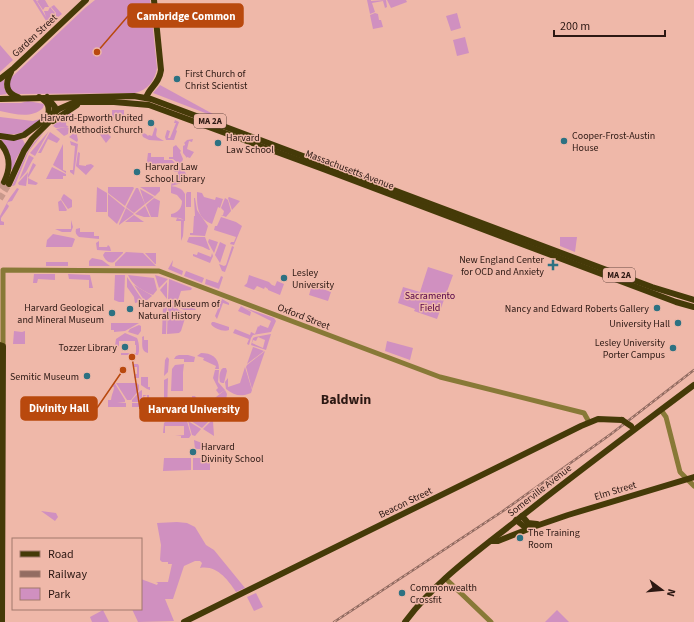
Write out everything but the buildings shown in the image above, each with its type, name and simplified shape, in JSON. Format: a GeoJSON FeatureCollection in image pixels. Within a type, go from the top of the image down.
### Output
{"type":"FeatureCollection","features":[{"type":"Feature","properties":{"kind":"main road","name":"Garden Street"},"geometry":{"type":"LineString","coordinates":[[0,79],[14,68],[86,0]]}},
{"type":"Feature","properties":{"kind":"main road"},"geometry":{"type":"LineString","coordinates":[[146,98],[148,92],[158,80],[161,67],[154,0]]}},
{"type":"Feature","properties":{"kind":"main road","name":"Garden Street"},"geometry":{"type":"LineString","coordinates":[[14,68],[8,76],[6,86],[11,94],[20,98]]}},
{"type":"Feature","properties":{"kind":"main road","name":"Massachusetts Avenue"},"geometry":{"type":"LineString","coordinates":[[0,99],[138,96],[146,98],[174,107],[646,285],[694,300]]}},
{"type":"Feature","properties":{"kind":"main road"},"geometry":{"type":"LineString","coordinates":[[38,97],[45,101],[49,107],[47,119]]}},
{"type":"Feature","properties":{"kind":"main road"},"geometry":{"type":"LineString","coordinates":[[44,128],[53,118],[55,112],[53,103],[47,97]]}},
{"type":"Feature","properties":{"kind":"main road"},"geometry":{"type":"LineString","coordinates":[[0,143],[5,150],[9,162],[6,183],[32,139],[70,108],[78,104],[88,102]]}},
{"type":"Feature","properties":{"kind":"main road","name":"Massachusetts Avenue"},"geometry":{"type":"LineString","coordinates":[[0,136],[12,138],[22,136],[32,131],[55,112],[73,103],[135,103],[158,107],[676,302],[694,307]]}},
{"type":"Feature","properties":{"kind":"main road"},"geometry":{"type":"LineString","coordinates":[[2,346],[2,622]]}},
{"type":"Feature","properties":{"kind":"main road","name":"Somerville Avenue"},"geometry":{"type":"LineString","coordinates":[[405,622],[427,595],[445,578],[633,428],[661,410],[694,385]]}},
{"type":"Feature","properties":{"kind":"main road","name":"Beacon Street"},"geometry":{"type":"LineString","coordinates":[[184,622],[589,422],[599,419],[622,420],[633,428]]}},
{"type":"Feature","properties":{"kind":"main road","name":"Elm Street"},"geometry":{"type":"LineString","coordinates":[[491,541],[498,540],[543,523],[694,477]]}},
{"type":"Feature","properties":{"kind":"main road"},"geometry":{"type":"LineString","coordinates":[[522,516],[530,523],[543,523]]}},
{"type":"Feature","properties":{"kind":"main road"},"geometry":{"type":"LineString","coordinates":[[516,520],[524,527],[533,527]]}},
{"type":"Feature","properties":{"kind":"street","name":"Oxford Street"},"geometry":{"type":"LineString","coordinates":[[2,346],[4,270],[159,271],[440,377],[584,414],[589,422]]}},
{"type":"Feature","properties":{"kind":"street"},"geometry":{"type":"LineString","coordinates":[[661,410],[666,417],[680,470],[694,486]]}},
{"type":"Feature","properties":{"kind":"street"},"geometry":{"type":"LineString","coordinates":[[445,578],[491,622]]}},
{"type":"Feature","properties":{"kind":"green space"},"geometry":{"type":"Polygon","coordinates":[[[33,0],[36,0],[46,17],[44,11],[48,11],[50,7],[56,16],[56,13],[51,7],[54,5],[62,14],[48,24],[33,0]]]}},
{"type":"Feature","properties":{"kind":"green space"},"geometry":{"type":"Polygon","coordinates":[[[45,0],[49,7],[45,7],[43,10],[37,1],[45,0]]]}},
{"type":"Feature","properties":{"kind":"green space"},"geometry":{"type":"Polygon","coordinates":[[[95,0],[150,0],[157,68],[155,77],[150,84],[144,90],[135,93],[19,94],[13,92],[9,87],[10,79],[95,0]]]}},
{"type":"Feature","properties":{"kind":"green space"},"geometry":{"type":"Polygon","coordinates":[[[367,0],[386,0],[387,7],[385,8],[383,1],[372,3],[375,12],[370,14],[367,0]]]}},
{"type":"Feature","properties":{"kind":"green space"},"geometry":{"type":"Polygon","coordinates":[[[387,0],[406,0],[407,2],[391,8],[387,0]]]}},
{"type":"Feature","properties":{"kind":"green space"},"geometry":{"type":"Polygon","coordinates":[[[375,13],[378,14],[379,20],[381,20],[383,27],[373,29],[370,15],[375,13]]]}},
{"type":"Feature","properties":{"kind":"green space"},"geometry":{"type":"Polygon","coordinates":[[[457,13],[461,28],[451,31],[446,16],[457,13]]]}},
{"type":"Feature","properties":{"kind":"green space"},"geometry":{"type":"Polygon","coordinates":[[[465,37],[469,53],[457,56],[453,40],[465,37]]]}},
{"type":"Feature","properties":{"kind":"green space"},"geometry":{"type":"Polygon","coordinates":[[[0,45],[13,60],[0,72],[0,45]]]}},
{"type":"Feature","properties":{"kind":"green space"},"geometry":{"type":"Polygon","coordinates":[[[4,80],[4,87],[7,94],[0,95],[0,82],[4,80]]]}},
{"type":"Feature","properties":{"kind":"green space"},"geometry":{"type":"Polygon","coordinates":[[[160,85],[213,114],[213,116],[153,93],[160,85]]]}},
{"type":"Feature","properties":{"kind":"green space"},"geometry":{"type":"Polygon","coordinates":[[[28,101],[44,104],[43,108],[33,114],[28,115],[0,111],[0,103],[21,103],[28,101]]]}},
{"type":"Feature","properties":{"kind":"green space"},"geometry":{"type":"Polygon","coordinates":[[[112,110],[124,110],[124,117],[112,118],[112,110]]]}},
{"type":"Feature","properties":{"kind":"green space"},"geometry":{"type":"Polygon","coordinates":[[[68,113],[72,114],[71,116],[67,116],[66,125],[69,127],[56,128],[53,126],[68,113]]]}},
{"type":"Feature","properties":{"kind":"green space"},"geometry":{"type":"Polygon","coordinates":[[[47,114],[26,131],[15,134],[0,134],[0,117],[33,121],[40,119],[47,114]]]}},
{"type":"Feature","properties":{"kind":"green space"},"geometry":{"type":"Polygon","coordinates":[[[175,120],[179,122],[174,140],[166,140],[165,137],[167,130],[170,131],[168,138],[170,138],[176,123],[174,123],[175,120]]]}},
{"type":"Feature","properties":{"kind":"green space"},"geometry":{"type":"Polygon","coordinates":[[[66,127],[69,128],[68,134],[64,136],[56,129],[66,127]]]}},
{"type":"Feature","properties":{"kind":"green space"},"geometry":{"type":"Polygon","coordinates":[[[155,127],[157,129],[157,137],[164,141],[149,140],[143,137],[141,132],[148,136],[152,136],[155,127]]]}},
{"type":"Feature","properties":{"kind":"green space"},"geometry":{"type":"Polygon","coordinates":[[[49,131],[35,156],[30,153],[49,131]]]}},
{"type":"Feature","properties":{"kind":"green space"},"geometry":{"type":"Polygon","coordinates":[[[76,131],[78,140],[77,142],[69,137],[76,131]]]}},
{"type":"Feature","properties":{"kind":"green space"},"geometry":{"type":"Polygon","coordinates":[[[44,132],[29,151],[15,185],[12,186],[28,151],[44,132]]]}},
{"type":"Feature","properties":{"kind":"green space"},"geometry":{"type":"Polygon","coordinates":[[[50,132],[60,139],[57,143],[48,139],[41,153],[38,153],[50,132]]]}},
{"type":"Feature","properties":{"kind":"green space"},"geometry":{"type":"Polygon","coordinates":[[[98,132],[107,133],[111,137],[106,143],[98,132]]]}},
{"type":"Feature","properties":{"kind":"green space"},"geometry":{"type":"Polygon","coordinates":[[[1,139],[21,139],[25,144],[16,159],[13,170],[11,169],[9,153],[1,139]]]}},
{"type":"Feature","properties":{"kind":"green space"},"geometry":{"type":"Polygon","coordinates":[[[193,139],[192,142],[189,141],[187,149],[194,152],[190,158],[187,158],[183,153],[183,146],[187,140],[193,139]]]}},
{"type":"Feature","properties":{"kind":"green space"},"geometry":{"type":"Polygon","coordinates":[[[70,141],[78,144],[74,175],[70,172],[70,170],[73,170],[75,146],[71,145],[70,141]]]}},
{"type":"Feature","properties":{"kind":"green space"},"geometry":{"type":"Polygon","coordinates":[[[63,144],[63,170],[66,171],[66,173],[53,165],[63,144]]]}},
{"type":"Feature","properties":{"kind":"green space"},"geometry":{"type":"Polygon","coordinates":[[[176,145],[181,151],[180,152],[183,159],[179,164],[173,159],[169,159],[169,157],[173,157],[173,147],[176,145]]]}},
{"type":"Feature","properties":{"kind":"green space"},"geometry":{"type":"Polygon","coordinates":[[[78,152],[80,153],[79,165],[86,166],[91,164],[94,166],[86,175],[76,166],[78,152]]]}},
{"type":"Feature","properties":{"kind":"green space"},"geometry":{"type":"Polygon","coordinates":[[[148,153],[151,153],[151,157],[164,157],[164,160],[172,160],[175,163],[149,164],[147,161],[148,153]]]}},
{"type":"Feature","properties":{"kind":"green space"},"geometry":{"type":"Polygon","coordinates":[[[29,155],[34,158],[26,172],[19,180],[29,155]]]}},
{"type":"Feature","properties":{"kind":"green space"},"geometry":{"type":"Polygon","coordinates":[[[33,163],[36,165],[28,178],[28,175],[33,163]]]}},
{"type":"Feature","properties":{"kind":"green space"},"geometry":{"type":"Polygon","coordinates":[[[172,166],[183,168],[183,171],[184,170],[187,176],[182,183],[171,186],[172,181],[177,180],[178,172],[175,172],[172,169],[172,166]]]}},
{"type":"Feature","properties":{"kind":"green space"},"geometry":{"type":"Polygon","coordinates":[[[52,167],[66,174],[66,176],[63,176],[63,179],[46,179],[52,167]]]}},
{"type":"Feature","properties":{"kind":"green space"},"geometry":{"type":"Polygon","coordinates":[[[28,172],[26,186],[19,185],[18,183],[28,172]]]}},
{"type":"Feature","properties":{"kind":"green space"},"geometry":{"type":"Polygon","coordinates":[[[28,178],[38,183],[36,185],[28,184],[28,178]]]}},
{"type":"Feature","properties":{"kind":"green space"},"geometry":{"type":"Polygon","coordinates":[[[171,186],[181,189],[185,194],[185,221],[181,241],[181,221],[176,221],[177,218],[184,220],[180,218],[171,217],[171,214],[176,213],[179,210],[182,201],[177,195],[171,193],[171,186]]]}},
{"type":"Feature","properties":{"kind":"green space"},"geometry":{"type":"Polygon","coordinates":[[[97,187],[107,193],[107,212],[96,212],[97,187]]]}},
{"type":"Feature","properties":{"kind":"green space"},"geometry":{"type":"Polygon","coordinates":[[[108,187],[134,188],[125,206],[108,193],[108,187]]]}},
{"type":"Feature","properties":{"kind":"green space"},"geometry":{"type":"Polygon","coordinates":[[[140,187],[160,187],[160,191],[155,196],[140,187]]]}},
{"type":"Feature","properties":{"kind":"green space"},"geometry":{"type":"Polygon","coordinates":[[[17,188],[19,189],[12,201],[8,202],[7,204],[9,206],[1,218],[4,225],[0,225],[0,216],[9,199],[17,188]]]}},
{"type":"Feature","properties":{"kind":"green space"},"geometry":{"type":"Polygon","coordinates":[[[136,188],[138,188],[145,204],[134,213],[126,207],[136,188]]]}},
{"type":"Feature","properties":{"kind":"green space"},"geometry":{"type":"Polygon","coordinates":[[[140,189],[154,197],[145,204],[140,189]]]}},
{"type":"Feature","properties":{"kind":"green space"},"geometry":{"type":"Polygon","coordinates":[[[187,192],[191,192],[191,207],[186,207],[187,192]]]}},
{"type":"Feature","properties":{"kind":"green space"},"geometry":{"type":"Polygon","coordinates":[[[197,192],[202,193],[204,197],[215,200],[216,197],[223,199],[220,208],[218,207],[212,224],[203,218],[199,211],[197,192]]]}},
{"type":"Feature","properties":{"kind":"green space"},"geometry":{"type":"Polygon","coordinates":[[[64,194],[72,200],[72,207],[68,209],[61,199],[64,194]]]}},
{"type":"Feature","properties":{"kind":"green space"},"geometry":{"type":"Polygon","coordinates":[[[108,194],[125,208],[117,224],[108,216],[108,194]]]}},
{"type":"Feature","properties":{"kind":"green space"},"geometry":{"type":"Polygon","coordinates":[[[229,197],[240,201],[232,210],[228,198],[229,197]]]}},
{"type":"Feature","properties":{"kind":"green space"},"geometry":{"type":"Polygon","coordinates":[[[154,198],[160,201],[158,217],[151,217],[146,205],[154,198]]]}},
{"type":"Feature","properties":{"kind":"green space"},"geometry":{"type":"Polygon","coordinates":[[[194,198],[197,210],[208,226],[205,236],[190,235],[190,233],[193,233],[195,216],[194,198]]]}},
{"type":"Feature","properties":{"kind":"green space"},"geometry":{"type":"Polygon","coordinates":[[[225,198],[228,200],[231,211],[226,217],[221,215],[223,215],[224,211],[221,208],[225,198]]]}},
{"type":"Feature","properties":{"kind":"green space"},"geometry":{"type":"Polygon","coordinates":[[[61,200],[67,210],[66,211],[59,211],[58,202],[61,200]]]}},
{"type":"Feature","properties":{"kind":"green space"},"geometry":{"type":"Polygon","coordinates":[[[145,206],[150,217],[135,214],[145,206]]]}},
{"type":"Feature","properties":{"kind":"green space"},"geometry":{"type":"Polygon","coordinates":[[[126,208],[134,214],[119,225],[119,224],[126,208]]]}},
{"type":"Feature","properties":{"kind":"green space"},"geometry":{"type":"Polygon","coordinates":[[[134,215],[144,222],[125,222],[134,215]]]}},
{"type":"Feature","properties":{"kind":"green space"},"geometry":{"type":"Polygon","coordinates":[[[221,217],[236,222],[242,226],[234,245],[230,244],[231,242],[234,242],[236,237],[214,230],[221,217]]]}},
{"type":"Feature","properties":{"kind":"green space"},"geometry":{"type":"Polygon","coordinates":[[[71,220],[73,227],[71,232],[62,232],[55,229],[71,229],[71,220]]]}},
{"type":"Feature","properties":{"kind":"green space"},"geometry":{"type":"Polygon","coordinates":[[[80,228],[80,232],[94,232],[94,236],[99,236],[99,239],[79,237],[76,234],[76,229],[80,228]]]}},
{"type":"Feature","properties":{"kind":"green space"},"geometry":{"type":"Polygon","coordinates":[[[53,234],[75,239],[72,247],[46,247],[47,240],[53,234]]]}},
{"type":"Feature","properties":{"kind":"green space"},"geometry":{"type":"Polygon","coordinates":[[[189,237],[205,237],[210,250],[187,242],[189,237]]]}},
{"type":"Feature","properties":{"kind":"green space"},"geometry":{"type":"Polygon","coordinates":[[[560,237],[577,237],[575,252],[560,246],[560,237]]]}},
{"type":"Feature","properties":{"kind":"green space"},"geometry":{"type":"Polygon","coordinates":[[[209,239],[218,242],[214,253],[208,242],[209,239]]]}},
{"type":"Feature","properties":{"kind":"green space"},"geometry":{"type":"Polygon","coordinates":[[[99,241],[99,247],[107,247],[108,245],[111,251],[97,250],[96,243],[99,241]]]}},
{"type":"Feature","properties":{"kind":"green space"},"geometry":{"type":"Polygon","coordinates":[[[220,242],[226,245],[220,263],[215,255],[220,242]]]}},
{"type":"Feature","properties":{"kind":"green space"},"geometry":{"type":"Polygon","coordinates":[[[232,246],[234,247],[225,272],[222,271],[219,264],[224,266],[226,265],[232,246]]]}},
{"type":"Feature","properties":{"kind":"green space"},"geometry":{"type":"Polygon","coordinates":[[[105,252],[123,253],[114,262],[110,262],[107,261],[103,255],[105,252]]]}},
{"type":"Feature","properties":{"kind":"green space"},"geometry":{"type":"Polygon","coordinates":[[[126,252],[143,253],[156,266],[115,266],[115,263],[126,252]]]}},
{"type":"Feature","properties":{"kind":"green space"},"geometry":{"type":"Polygon","coordinates":[[[198,252],[211,257],[212,253],[213,256],[210,263],[193,256],[193,254],[197,255],[198,252]]]}},
{"type":"Feature","properties":{"kind":"green space"},"geometry":{"type":"Polygon","coordinates":[[[145,253],[156,253],[156,264],[155,264],[145,253]]]}},
{"type":"Feature","properties":{"kind":"green space"},"geometry":{"type":"Polygon","coordinates":[[[92,258],[102,260],[110,266],[89,266],[89,261],[92,258]]]}},
{"type":"Feature","properties":{"kind":"green space"},"geometry":{"type":"Polygon","coordinates":[[[173,260],[172,266],[183,271],[182,275],[168,269],[173,260]]]}},
{"type":"Feature","properties":{"kind":"green space"},"geometry":{"type":"Polygon","coordinates":[[[46,262],[68,262],[68,266],[46,266],[46,262]]]}},
{"type":"Feature","properties":{"kind":"green space","name":"Sacramento Field"},"geometry":{"type":"Polygon","coordinates":[[[428,267],[453,275],[437,319],[414,311],[415,309],[398,303],[403,287],[420,292],[428,267]]]}},
{"type":"Feature","properties":{"kind":"green space"},"geometry":{"type":"Polygon","coordinates":[[[186,271],[204,278],[202,283],[184,276],[186,271]]]}},
{"type":"Feature","properties":{"kind":"green space"},"geometry":{"type":"Polygon","coordinates":[[[34,274],[55,274],[55,280],[38,279],[37,283],[33,283],[34,274]]]}},
{"type":"Feature","properties":{"kind":"green space"},"geometry":{"type":"Polygon","coordinates":[[[68,274],[90,275],[93,288],[89,288],[89,280],[69,279],[68,274]]]}},
{"type":"Feature","properties":{"kind":"green space"},"geometry":{"type":"Polygon","coordinates":[[[115,275],[125,275],[124,302],[114,300],[115,275]]]}},
{"type":"Feature","properties":{"kind":"green space"},"geometry":{"type":"Polygon","coordinates":[[[128,275],[154,278],[157,290],[153,295],[145,292],[135,285],[128,275]]]}},
{"type":"Feature","properties":{"kind":"green space"},"geometry":{"type":"Polygon","coordinates":[[[155,275],[168,279],[159,288],[155,275]]]}},
{"type":"Feature","properties":{"kind":"green space"},"geometry":{"type":"Polygon","coordinates":[[[249,275],[269,282],[275,286],[277,281],[284,284],[280,295],[268,290],[265,287],[264,289],[257,286],[254,290],[244,286],[247,283],[249,275]]]}},
{"type":"Feature","properties":{"kind":"green space"},"geometry":{"type":"Polygon","coordinates":[[[221,276],[223,277],[219,289],[205,284],[206,279],[218,283],[221,276]]]}},
{"type":"Feature","properties":{"kind":"green space"},"geometry":{"type":"Polygon","coordinates":[[[127,277],[143,301],[135,303],[134,297],[127,287],[127,277]]]}},
{"type":"Feature","properties":{"kind":"green space"},"geometry":{"type":"Polygon","coordinates":[[[169,279],[192,288],[191,290],[181,291],[178,300],[168,299],[169,279]]]}},
{"type":"Feature","properties":{"kind":"green space"},"geometry":{"type":"Polygon","coordinates":[[[167,282],[167,299],[160,290],[167,282]]]}},
{"type":"Feature","properties":{"kind":"green space"},"geometry":{"type":"Polygon","coordinates":[[[134,285],[152,296],[147,300],[144,300],[134,285]]]}},
{"type":"Feature","properties":{"kind":"green space"},"geometry":{"type":"Polygon","coordinates":[[[312,285],[331,292],[328,301],[309,295],[312,285]]]}},
{"type":"Feature","properties":{"kind":"green space"},"geometry":{"type":"Polygon","coordinates":[[[222,299],[229,303],[229,305],[223,303],[217,319],[215,316],[222,299]]]}},
{"type":"Feature","properties":{"kind":"green space"},"geometry":{"type":"Polygon","coordinates":[[[170,301],[188,304],[196,310],[184,310],[177,307],[170,301]]]}},
{"type":"Feature","properties":{"kind":"green space"},"geometry":{"type":"Polygon","coordinates":[[[168,302],[186,315],[179,333],[167,334],[168,302]]]}},
{"type":"Feature","properties":{"kind":"green space"},"geometry":{"type":"Polygon","coordinates":[[[167,303],[166,334],[162,334],[163,305],[167,303]]]}},
{"type":"Feature","properties":{"kind":"green space"},"geometry":{"type":"Polygon","coordinates":[[[241,306],[251,312],[250,316],[238,311],[241,306]]]}},
{"type":"Feature","properties":{"kind":"green space"},"geometry":{"type":"Polygon","coordinates":[[[245,308],[274,318],[276,321],[271,332],[253,335],[249,345],[247,344],[249,339],[233,333],[235,329],[250,335],[251,332],[255,334],[258,326],[259,327],[260,325],[268,328],[271,321],[245,308]]]}},
{"type":"Feature","properties":{"kind":"green space"},"geometry":{"type":"Polygon","coordinates":[[[212,322],[229,327],[229,330],[219,330],[212,326],[212,322]]]}},
{"type":"Feature","properties":{"kind":"green space"},"geometry":{"type":"Polygon","coordinates":[[[111,323],[139,323],[125,331],[114,332],[114,330],[111,330],[111,323]]]}},
{"type":"Feature","properties":{"kind":"green space"},"geometry":{"type":"Polygon","coordinates":[[[139,325],[141,326],[141,331],[138,335],[128,332],[130,329],[139,325]]]}},
{"type":"Feature","properties":{"kind":"green space"},"geometry":{"type":"Polygon","coordinates":[[[14,331],[25,331],[25,344],[13,344],[14,331]]]}},
{"type":"Feature","properties":{"kind":"green space"},"geometry":{"type":"Polygon","coordinates":[[[125,333],[137,338],[139,346],[138,355],[121,355],[121,353],[136,353],[135,341],[119,341],[119,346],[115,346],[116,339],[125,333]]]}},
{"type":"Feature","properties":{"kind":"green space"},"geometry":{"type":"Polygon","coordinates":[[[271,334],[266,350],[251,345],[253,338],[271,334]],[[258,337],[256,341],[253,340],[252,343],[263,348],[265,340],[258,337]]]}},
{"type":"Feature","properties":{"kind":"green space"},"geometry":{"type":"Polygon","coordinates":[[[144,336],[144,340],[148,340],[148,353],[145,352],[142,346],[142,337],[144,336]]]}},
{"type":"Feature","properties":{"kind":"green space"},"geometry":{"type":"Polygon","coordinates":[[[387,341],[413,348],[410,360],[385,351],[387,341]]]}},
{"type":"Feature","properties":{"kind":"green space"},"geometry":{"type":"Polygon","coordinates":[[[253,347],[264,351],[247,364],[253,347]]]}},
{"type":"Feature","properties":{"kind":"green space"},"geometry":{"type":"Polygon","coordinates":[[[265,351],[252,389],[246,367],[265,351]]]}},
{"type":"Feature","properties":{"kind":"green space"},"geometry":{"type":"Polygon","coordinates":[[[201,353],[214,356],[218,361],[219,369],[215,369],[216,366],[203,360],[204,358],[197,356],[201,353]]]}},
{"type":"Feature","properties":{"kind":"green space"},"geometry":{"type":"Polygon","coordinates":[[[179,355],[195,357],[194,362],[184,362],[184,359],[174,359],[179,355]]]}},
{"type":"Feature","properties":{"kind":"green space"},"geometry":{"type":"Polygon","coordinates":[[[167,357],[169,359],[168,372],[164,376],[165,360],[167,357]]]}},
{"type":"Feature","properties":{"kind":"green space"},"geometry":{"type":"Polygon","coordinates":[[[134,364],[138,364],[139,366],[139,378],[134,378],[134,374],[137,374],[137,367],[134,367],[134,364]]]}},
{"type":"Feature","properties":{"kind":"green space"},"geometry":{"type":"Polygon","coordinates":[[[184,364],[183,391],[171,391],[172,369],[175,365],[184,364]]]}},
{"type":"Feature","properties":{"kind":"green space"},"geometry":{"type":"Polygon","coordinates":[[[245,367],[252,390],[251,393],[241,395],[232,393],[226,389],[225,382],[228,378],[228,387],[240,383],[245,367]]]}},
{"type":"Feature","properties":{"kind":"green space"},"geometry":{"type":"Polygon","coordinates":[[[223,368],[226,368],[227,371],[224,383],[222,383],[220,382],[219,377],[223,368]]]}},
{"type":"Feature","properties":{"kind":"green space"},"geometry":{"type":"Polygon","coordinates":[[[215,370],[219,370],[218,382],[225,390],[219,394],[216,390],[218,388],[213,378],[215,370]]]}},
{"type":"Feature","properties":{"kind":"green space"},"geometry":{"type":"Polygon","coordinates":[[[141,377],[148,377],[148,387],[150,387],[150,390],[141,385],[141,377]]]}},
{"type":"Feature","properties":{"kind":"green space"},"geometry":{"type":"Polygon","coordinates":[[[168,378],[167,410],[164,412],[164,380],[168,378]]]}},
{"type":"Feature","properties":{"kind":"green space"},"geometry":{"type":"Polygon","coordinates":[[[114,382],[125,400],[125,402],[117,402],[126,403],[126,407],[108,407],[108,400],[111,400],[114,382]]]}},
{"type":"Feature","properties":{"kind":"green space"},"geometry":{"type":"Polygon","coordinates":[[[116,383],[137,383],[139,385],[139,390],[131,400],[127,400],[116,383]]]}},
{"type":"Feature","properties":{"kind":"green space"},"geometry":{"type":"Polygon","coordinates":[[[142,390],[142,402],[132,402],[132,400],[142,390]]]}},
{"type":"Feature","properties":{"kind":"green space"},"geometry":{"type":"Polygon","coordinates":[[[225,390],[227,394],[226,400],[218,405],[218,413],[210,420],[175,420],[167,416],[199,418],[200,412],[198,412],[197,402],[192,402],[192,396],[195,396],[206,409],[216,397],[225,390]]]}},
{"type":"Feature","properties":{"kind":"green space"},"geometry":{"type":"Polygon","coordinates":[[[147,395],[149,395],[149,407],[132,407],[132,403],[143,403],[143,400],[147,400],[147,395]]]}},
{"type":"Feature","properties":{"kind":"green space"},"geometry":{"type":"Polygon","coordinates":[[[187,421],[191,435],[189,438],[175,436],[184,435],[184,426],[165,426],[165,433],[163,433],[165,422],[187,421]]]}},
{"type":"Feature","properties":{"kind":"green space"},"geometry":{"type":"Polygon","coordinates":[[[188,421],[201,429],[195,436],[192,435],[188,421]]]}},
{"type":"Feature","properties":{"kind":"green space"},"geometry":{"type":"Polygon","coordinates":[[[191,421],[209,421],[202,428],[191,421]]]}},
{"type":"Feature","properties":{"kind":"green space"},"geometry":{"type":"Polygon","coordinates":[[[211,421],[213,421],[214,436],[203,429],[211,421]]]}},
{"type":"Feature","properties":{"kind":"green space"},"geometry":{"type":"Polygon","coordinates":[[[194,440],[202,443],[203,448],[195,449],[194,440]]]}},
{"type":"Feature","properties":{"kind":"green space"},"geometry":{"type":"Polygon","coordinates":[[[164,458],[191,458],[191,470],[163,471],[164,458]]]}},
{"type":"Feature","properties":{"kind":"green space"},"geometry":{"type":"Polygon","coordinates":[[[193,458],[210,458],[210,470],[193,470],[193,458]]]}},
{"type":"Feature","properties":{"kind":"green space"},"geometry":{"type":"Polygon","coordinates":[[[41,511],[56,513],[58,517],[55,521],[41,511]]]}},
{"type":"Feature","properties":{"kind":"green space"},"geometry":{"type":"Polygon","coordinates":[[[157,523],[187,523],[195,527],[206,545],[214,550],[245,588],[236,592],[221,574],[212,569],[200,568],[202,563],[200,561],[195,561],[184,566],[173,599],[165,599],[174,621],[138,622],[132,610],[142,610],[142,579],[157,585],[158,583],[156,582],[168,582],[172,564],[162,562],[160,560],[161,545],[157,523]]]}},
{"type":"Feature","properties":{"kind":"green space"},"geometry":{"type":"Polygon","coordinates":[[[256,593],[263,607],[254,611],[247,597],[256,593]]]}},
{"type":"Feature","properties":{"kind":"green space"},"geometry":{"type":"Polygon","coordinates":[[[103,610],[109,622],[92,622],[90,617],[103,610]]]}},
{"type":"Feature","properties":{"kind":"green space"},"geometry":{"type":"Polygon","coordinates":[[[557,610],[569,622],[545,622],[557,610]]]}},
{"type":"Feature","properties":{"kind":"tunnel"},"geometry":{"type":"LineString","coordinates":[[0,188],[4,182]]}},
{"type":"Feature","properties":{"kind":"tunnel"},"geometry":{"type":"LineString","coordinates":[[0,199],[9,184]]}},
{"type":"Feature","properties":{"kind":"railway"},"geometry":{"type":"LineString","coordinates":[[334,622],[503,511],[611,434],[694,370]]}},
{"type":"Feature","properties":{"kind":"place","name":"Cambridge Common"},"geometry":{"type":"Point","coordinates":[97,52]}},
{"type":"Feature","properties":{"kind":"place","name":"First Church of Christ Scientist"},"geometry":{"type":"Point","coordinates":[177,79]}},
{"type":"Feature","properties":{"kind":"place","name":"Harvard-Epworth United Methodist Church"},"geometry":{"type":"Point","coordinates":[151,123]}},
{"type":"Feature","properties":{"kind":"place","name":"Cooper-Frost-Austin House"},"geometry":{"type":"Point","coordinates":[564,141]}},
{"type":"Feature","properties":{"kind":"place","name":"Harvard Law School"},"geometry":{"type":"Point","coordinates":[218,143]}},
{"type":"Feature","properties":{"kind":"place","name":"Harvard Law School Library"},"geometry":{"type":"Point","coordinates":[137,172]}},
{"type":"Feature","properties":{"kind":"place","name":"New England Center for OCD and Anxiety"},"geometry":{"type":"Point","coordinates":[553,265]}},
{"type":"Feature","properties":{"kind":"place","name":"Lesley University"},"geometry":{"type":"Point","coordinates":[284,278]}},
{"type":"Feature","properties":{"kind":"place","name":"Nancy and Edward Roberts Gallery"},"geometry":{"type":"Point","coordinates":[657,308]}},
{"type":"Feature","properties":{"kind":"place","name":"Harvard Museum of Natural History"},"geometry":{"type":"Point","coordinates":[130,309]}},
{"type":"Feature","properties":{"kind":"place","name":"Harvard Geological and Mineral Museum"},"geometry":{"type":"Point","coordinates":[112,313]}},
{"type":"Feature","properties":{"kind":"place","name":"University Hall"},"geometry":{"type":"Point","coordinates":[678,323]}},
{"type":"Feature","properties":{"kind":"place","name":"Tozzer Library"},"geometry":{"type":"Point","coordinates":[125,347]}},
{"type":"Feature","properties":{"kind":"place","name":"Lesley University Porter Campus"},"geometry":{"type":"Point","coordinates":[673,348]}},
{"type":"Feature","properties":{"kind":"place","name":"Harvard University"},"geometry":{"type":"Point","coordinates":[132,357]}},
{"type":"Feature","properties":{"kind":"place","name":"Divinity Hall"},"geometry":{"type":"Point","coordinates":[123,370]}},
{"type":"Feature","properties":{"kind":"place","name":"Semitic Museum"},"geometry":{"type":"Point","coordinates":[87,376]}},
{"type":"Feature","properties":{"kind":"place","name":"Harvard Divinity School"},"geometry":{"type":"Point","coordinates":[193,452]}},
{"type":"Feature","properties":{"kind":"place","name":"The Training Room"},"geometry":{"type":"Point","coordinates":[520,538]}},
{"type":"Feature","properties":{"kind":"place","name":"Commonwealth Crossfit"},"geometry":{"type":"Point","coordinates":[402,593]}},
{"type":"Feature","properties":{"kind":"district","name":"Baldwin"},"geometry":{"type":"Point","coordinates":[346,399]}}]}
